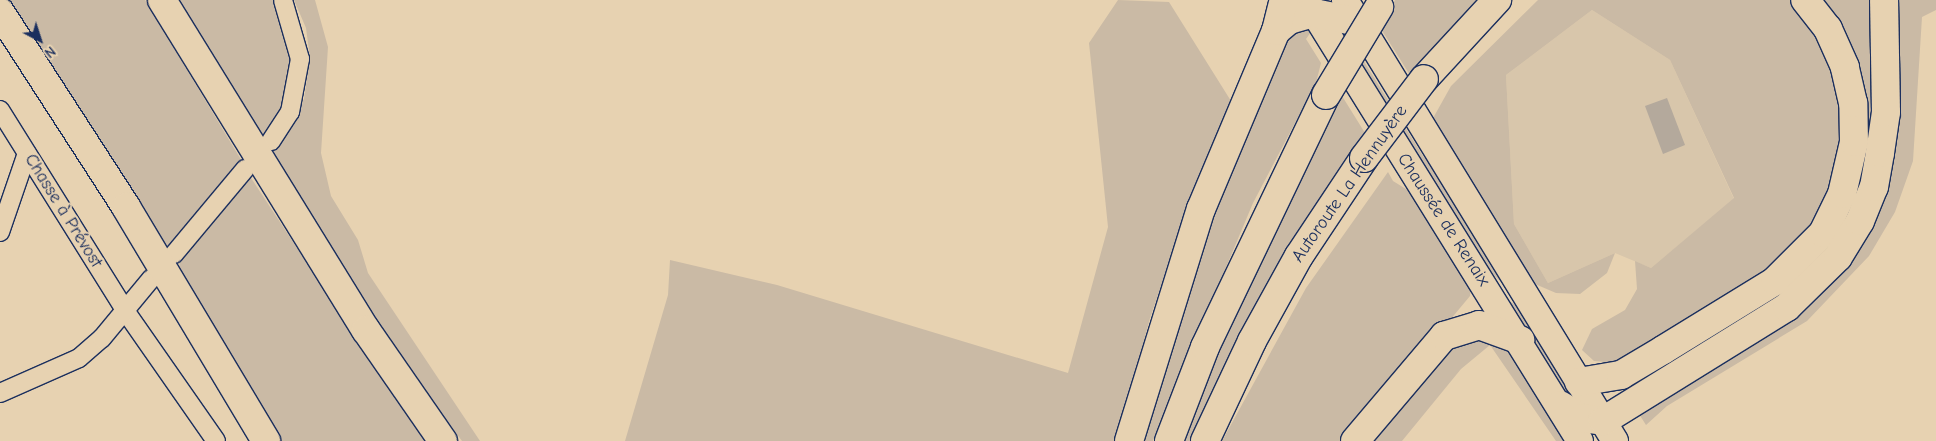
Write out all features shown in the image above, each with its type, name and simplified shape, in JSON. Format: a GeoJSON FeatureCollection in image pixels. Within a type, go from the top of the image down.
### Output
{"type":"FeatureCollection","features":[{"type":"Feature","properties":{"kind":"highway"},"geometry":{"type":"LineString","coordinates":[[162,0],[366,330],[443,441]]}},
{"type":"Feature","properties":{"kind":"highway"},"geometry":{"type":"LineString","coordinates":[[1129,441],[1201,209],[1276,31],[1284,0]]}},
{"type":"Feature","properties":{"kind":"highway","name":"Autoroute La Hennuyère"},"geometry":{"type":"LineString","coordinates":[[1205,441],[1290,273],[1364,158],[1424,79],[1497,0]]}},
{"type":"Feature","properties":{"kind":"highway"},"geometry":{"type":"LineString","coordinates":[[1579,382],[1621,375],[1703,325],[1775,281],[1823,233],[1842,194],[1854,142],[1852,103],[1845,67],[1831,37],[1805,0]]}},
{"type":"Feature","properties":{"kind":"highway"},"geometry":{"type":"LineString","coordinates":[[1560,405],[1609,431],[1787,307],[1838,257],[1860,221],[1874,188],[1886,112],[1884,0]]}},
{"type":"Feature","properties":{"kind":"highway"},"geometry":{"type":"LineString","coordinates":[[1169,441],[1213,329],[1367,7],[1310,7],[1276,31]]}},
{"type":"Feature","properties":{"kind":"highway"},"geometry":{"type":"LineString","coordinates":[[0,12],[141,232],[266,441]]}},
{"type":"Feature","properties":{"kind":"highway"},"geometry":{"type":"LineString","coordinates":[[1355,441],[1444,336],[1479,325],[1520,340]]}},
{"type":"Feature","properties":{"kind":"main road","name":"Chaussée de Renaix"},"geometry":{"type":"LineString","coordinates":[[1310,7],[1520,340],[1580,441]]}},
{"type":"Feature","properties":{"kind":"main road","name":"Chaussée de Renaix"},"geometry":{"type":"LineString","coordinates":[[1367,7],[1579,382],[1609,431]]}},
{"type":"Feature","properties":{"kind":"street"},"geometry":{"type":"LineString","coordinates":[[271,140],[290,112],[300,60],[283,0]]}},
{"type":"Feature","properties":{"kind":"street","name":"Chasse à Prévost"},"geometry":{"type":"LineString","coordinates":[[0,110],[126,312],[216,441]]}},
{"type":"Feature","properties":{"kind":"street"},"geometry":{"type":"LineString","coordinates":[[0,232],[27,153]]}},
{"type":"Feature","properties":{"kind":"street"},"geometry":{"type":"LineString","coordinates":[[174,254],[245,169]]}},
{"type":"Feature","properties":{"kind":"street"},"geometry":{"type":"LineString","coordinates":[[0,393],[79,358],[126,312],[151,279]]}},
{"type":"Feature","properties":{"kind":"shaded area"},"geometry":{"type":"Polygon","coordinates":[[[4,0],[145,0],[243,163],[172,248],[162,246],[4,0]]]}},
{"type":"Feature","properties":{"kind":"shaded area"},"geometry":{"type":"Polygon","coordinates":[[[178,0],[280,0],[296,47],[285,109],[264,138],[178,0]]]}},
{"type":"Feature","properties":{"kind":"shaded area"},"geometry":{"type":"Polygon","coordinates":[[[294,0],[315,0],[328,47],[321,153],[331,196],[358,240],[368,273],[480,441],[462,441],[397,354],[272,153],[304,99],[310,58],[306,28],[294,0]]]}},
{"type":"Feature","properties":{"kind":"shaded area"},"geometry":{"type":"Polygon","coordinates":[[[1118,0],[1169,2],[1231,101],[1194,190],[1150,318],[1117,441],[625,441],[668,295],[670,260],[777,285],[1068,373],[1108,227],[1089,43],[1118,0]]]}},
{"type":"Feature","properties":{"kind":"shaded area"},"geometry":{"type":"Polygon","coordinates":[[[1395,0],[1487,0],[1410,75],[1381,29],[1395,0]]]}},
{"type":"Feature","properties":{"kind":"shaded area"},"geometry":{"type":"Polygon","coordinates":[[[1538,0],[1936,0],[1936,10],[1922,17],[1913,161],[1895,212],[1869,256],[1807,321],[1667,406],[1646,425],[1606,362],[1594,361],[1582,350],[1592,329],[1625,310],[1637,289],[1635,261],[1651,268],[1734,198],[1670,60],[1592,10],[1506,75],[1514,224],[1548,283],[1615,253],[1607,273],[1580,294],[1556,293],[1535,284],[1432,120],[1451,86],[1538,0]]]}},
{"type":"Feature","properties":{"kind":"shaded area"},"geometry":{"type":"Polygon","coordinates":[[[1592,10],[1670,60],[1734,199],[1651,268],[1615,253],[1548,283],[1514,224],[1506,75],[1592,10]]]}},
{"type":"Feature","properties":{"kind":"shaded area"},"geometry":{"type":"Polygon","coordinates":[[[1297,24],[1313,29],[1306,39],[1321,63],[1316,83],[1253,203],[1153,441],[1135,441],[1150,387],[1272,49],[1297,24]]]}},
{"type":"Feature","properties":{"kind":"shaded area"},"geometry":{"type":"Polygon","coordinates":[[[1343,28],[1423,156],[1455,194],[1506,287],[1493,274],[1338,36],[1343,28]]]}},
{"type":"Feature","properties":{"kind":"shaded area"},"geometry":{"type":"Polygon","coordinates":[[[1342,96],[1365,133],[1356,145],[1358,150],[1197,441],[1177,441],[1195,393],[1342,96]]]}},
{"type":"Feature","properties":{"kind":"shaded area"},"geometry":{"type":"Polygon","coordinates":[[[1388,172],[1393,181],[1414,194],[1471,286],[1470,296],[1349,441],[1222,441],[1306,288],[1388,172]]]}},
{"type":"Feature","properties":{"kind":"shaded area"},"geometry":{"type":"Polygon","coordinates":[[[251,178],[370,359],[428,441],[278,441],[178,272],[181,258],[251,178]]]}},
{"type":"Feature","properties":{"kind":"shaded area"},"geometry":{"type":"Polygon","coordinates":[[[1509,301],[1519,307],[1584,405],[1570,400],[1509,301]]]}},
{"type":"Feature","properties":{"kind":"shaded area"},"geometry":{"type":"Polygon","coordinates":[[[1474,332],[1506,343],[1567,441],[1556,441],[1490,345],[1461,369],[1402,441],[1371,441],[1455,338],[1474,332]]]}},
{"type":"Feature","properties":{"kind":"building"},"geometry":{"type":"Polygon","coordinates":[[[1667,98],[1685,145],[1663,154],[1645,106],[1667,98]]]}}]}
